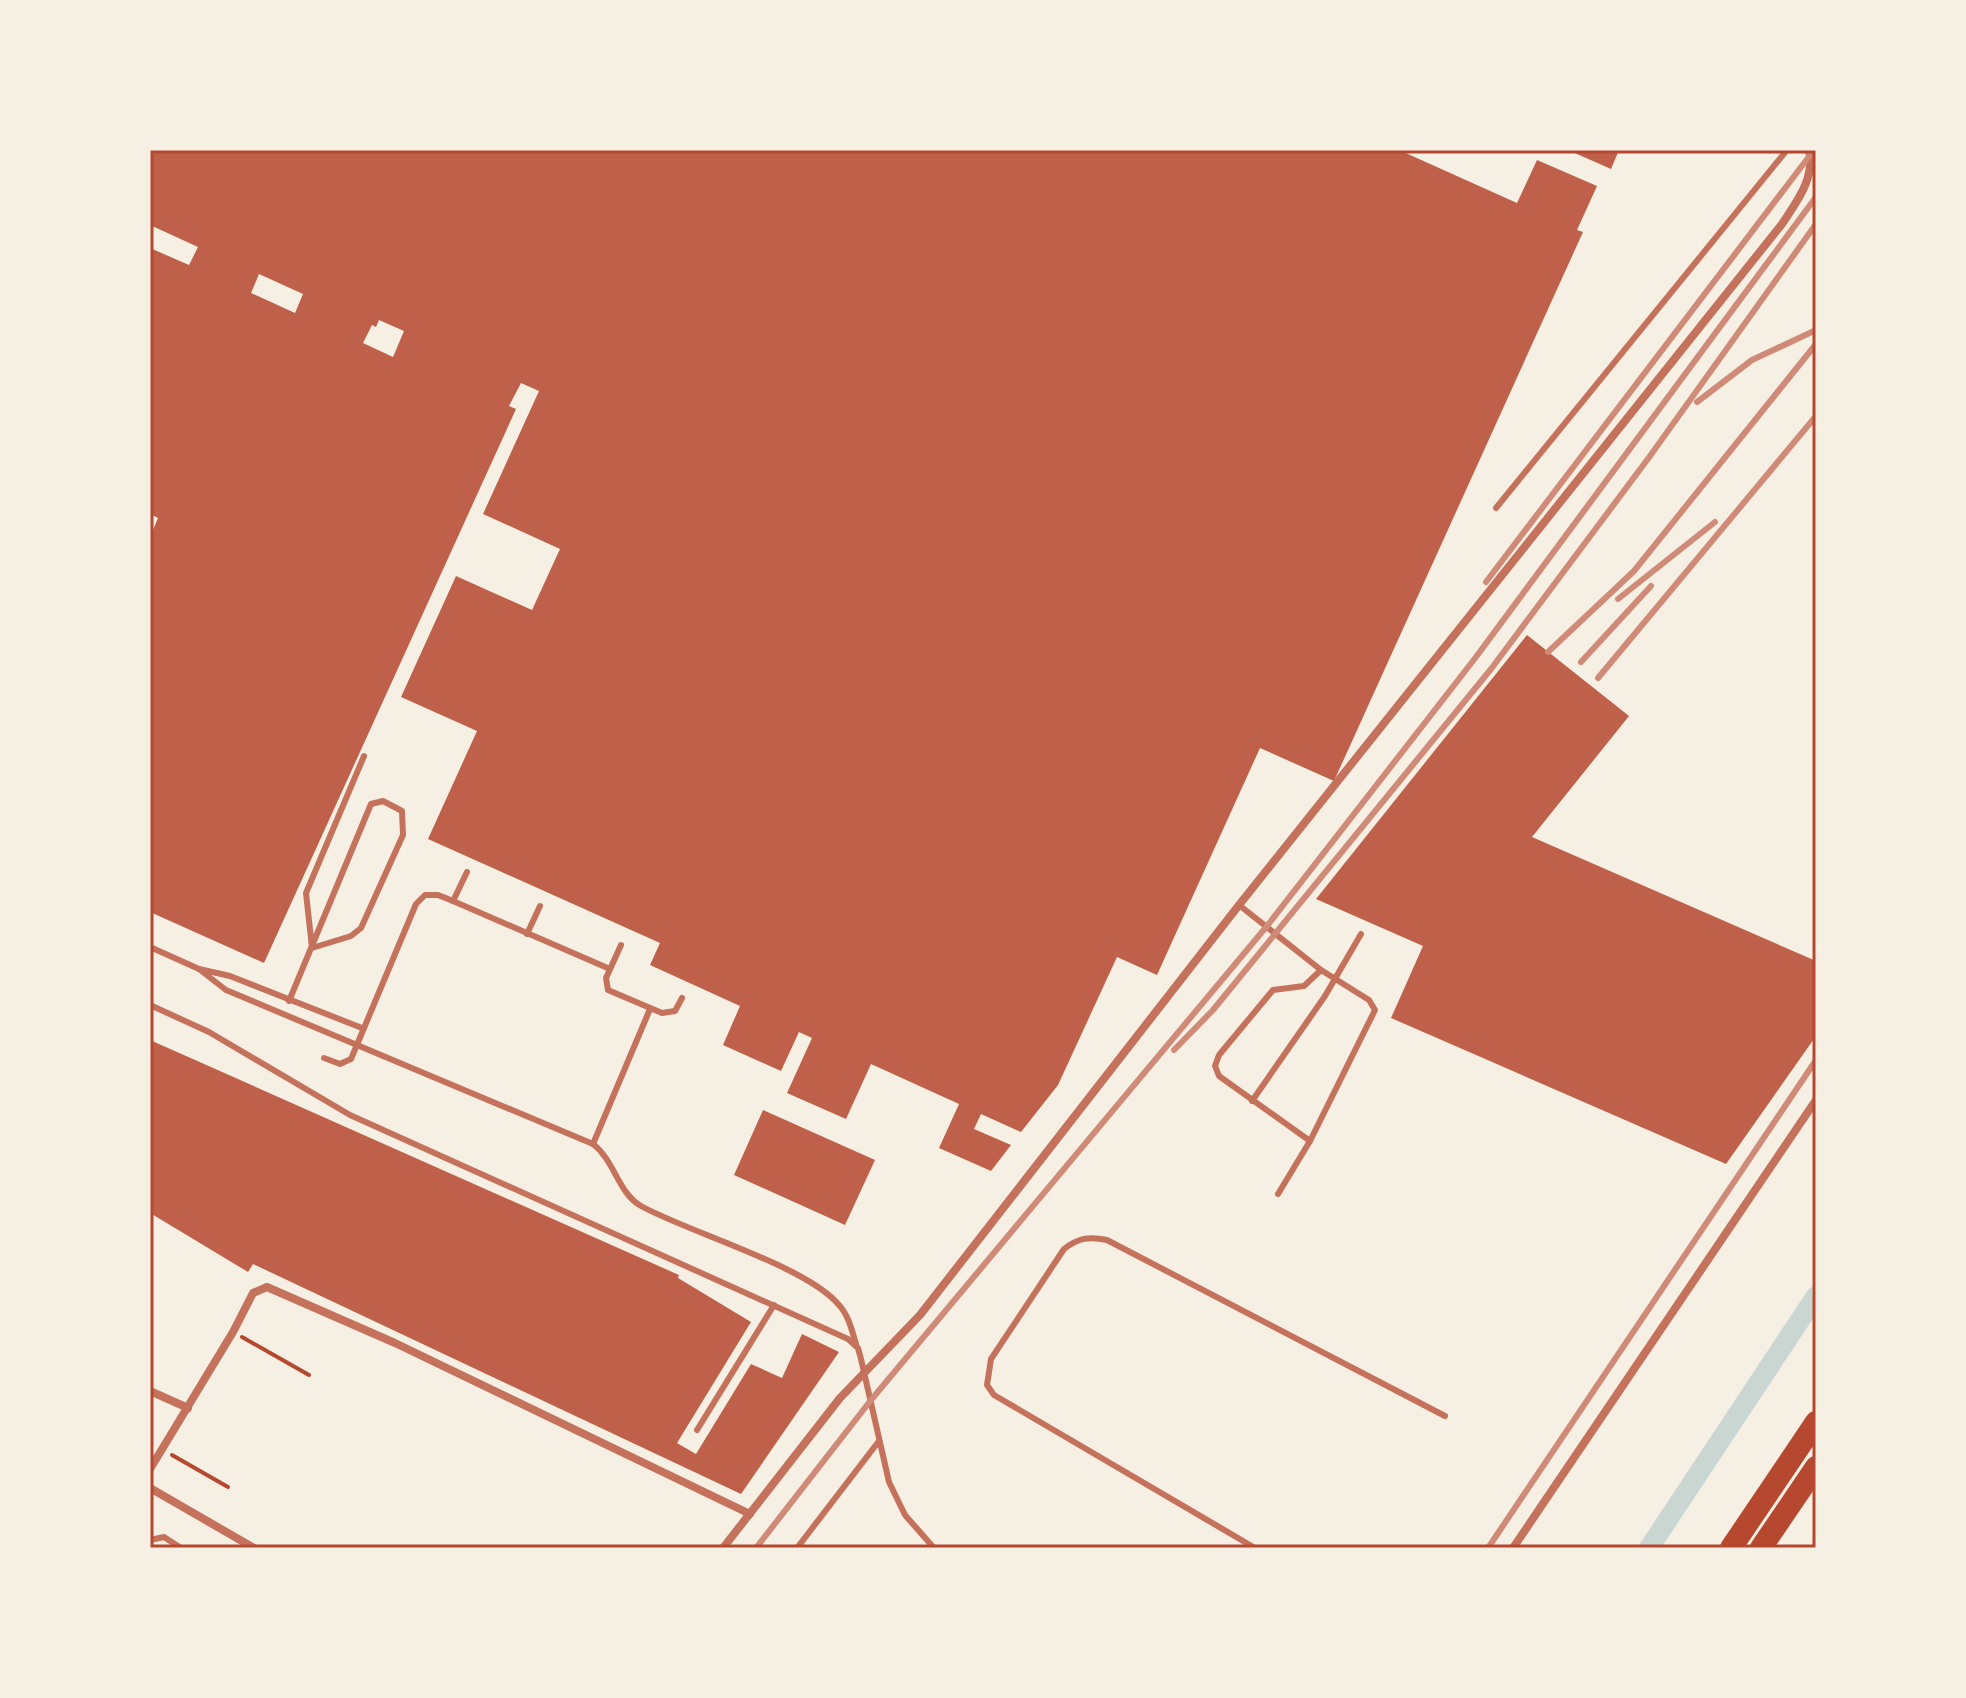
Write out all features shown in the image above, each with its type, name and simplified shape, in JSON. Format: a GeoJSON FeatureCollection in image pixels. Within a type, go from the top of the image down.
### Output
{"type":"FeatureCollection","features":[{"type":"Feature","properties":{"kind":"highway"},"geometry":{"type":"LineString","coordinates":[[1731,1548],[1816,1422]]}},
{"type":"Feature","properties":{"kind":"highway"},"geometry":{"type":"LineString","coordinates":[[1761,1548],[1816,1467]]}},
{"type":"Feature","properties":{"kind":"street"},"geometry":{"type":"LineString","coordinates":[[723,1548],[840,1398],[920,1315],[1239,905],[1782,224],[1805,188],[1810,169],[1809,150]]}},
{"type":"Feature","properties":{"kind":"street"},"geometry":{"type":"LineString","coordinates":[[1513,1548],[1816,1100]]}},
{"type":"Feature","properties":{"kind":"street"},"geometry":{"type":"LineString","coordinates":[[150,1469],[233,1332],[253,1293],[261,1287],[272,1288],[395,1343],[750,1514]]}},
{"type":"Feature","properties":{"kind":"street"},"geometry":{"type":"LineString","coordinates":[[150,1391],[188,1408]]}},
{"type":"Feature","properties":{"kind":"street"},"geometry":{"type":"LineString","coordinates":[[150,1488],[254,1548]]}},
{"type":"Feature","properties":{"kind":"lane"},"geometry":{"type":"LineString","coordinates":[[1496,508],[1787,150]]}},
{"type":"Feature","properties":{"kind":"lane"},"geometry":{"type":"LineString","coordinates":[[312,948],[306,893],[364,756]]}},
{"type":"Feature","properties":{"kind":"lane"},"geometry":{"type":"LineString","coordinates":[[289,1001],[368,808],[378,801],[398,808],[405,818],[403,835],[361,928],[351,936],[312,948]]}},
{"type":"Feature","properties":{"kind":"lane"},"geometry":{"type":"LineString","coordinates":[[453,901],[467,872]]}},
{"type":"Feature","properties":{"kind":"lane"},"geometry":{"type":"LineString","coordinates":[[324,1058],[344,1063],[356,1046],[420,899],[431,894],[610,969]]}},
{"type":"Feature","properties":{"kind":"lane"},"geometry":{"type":"LineString","coordinates":[[1239,905],[1321,970],[1369,1000],[1375,1010],[1310,1141],[1278,1194]]}},
{"type":"Feature","properties":{"kind":"lane"},"geometry":{"type":"LineString","coordinates":[[527,934],[540,906]]}},
{"type":"Feature","properties":{"kind":"lane"},"geometry":{"type":"LineString","coordinates":[[1252,1101],[1335,980],[1361,934]]}},
{"type":"Feature","properties":{"kind":"lane"},"geometry":{"type":"LineString","coordinates":[[621,945],[605,983],[608,990],[650,1009],[671,1013],[682,998]]}},
{"type":"Feature","properties":{"kind":"lane"},"geometry":{"type":"LineString","coordinates":[[150,947],[199,969],[230,976],[362,1028]]}},
{"type":"Feature","properties":{"kind":"lane"},"geometry":{"type":"LineString","coordinates":[[199,969],[226,990],[593,1144],[605,1153],[624,1188],[640,1205],[772,1264],[837,1302],[845,1313],[858,1348],[896,1499],[934,1548]]}},
{"type":"Feature","properties":{"kind":"lane"},"geometry":{"type":"LineString","coordinates":[[1310,1141],[1219,1076],[1216,1061],[1273,990],[1304,986],[1321,970]]}},
{"type":"Feature","properties":{"kind":"lane"},"geometry":{"type":"LineString","coordinates":[[150,1005],[209,1032],[350,1115],[838,1333],[858,1348]]}},
{"type":"Feature","properties":{"kind":"lane"},"geometry":{"type":"LineString","coordinates":[[593,1144],[650,1009]]}},
{"type":"Feature","properties":{"kind":"lane"},"geometry":{"type":"LineString","coordinates":[[1255,1548],[994,1395],[987,1385],[991,1359],[1064,1249],[1073,1241],[1094,1237],[1107,1240],[1445,1416]]}},
{"type":"Feature","properties":{"kind":"lane"},"geometry":{"type":"LineString","coordinates":[[697,1430],[774,1305]]}},
{"type":"Feature","properties":{"kind":"lane"},"geometry":{"type":"LineString","coordinates":[[797,1548],[879,1441]]}},
{"type":"Feature","properties":{"kind":"lane"},"geometry":{"type":"LineString","coordinates":[[150,1540],[164,1537],[181,1548]]}},
{"type":"Feature","properties":{"kind":"path"},"geometry":{"type":"LineString","coordinates":[[233,1332],[309,1375]]}},
{"type":"Feature","properties":{"kind":"path"},"geometry":{"type":"LineString","coordinates":[[163,1450],[228,1487]]}},
{"type":"Feature","properties":{"kind":"building"},"geometry":{"type":"Polygon","coordinates":[[[150,150],[1399,150],[1517,203],[1537,160],[1597,186],[1577,230],[1583,232],[1334,781],[1260,748],[1157,975],[1117,957],[1058,1085],[1021,1132],[981,1114],[974,1129],[1011,1145],[991,1171],[939,1148],[959,1104],[871,1064],[846,1119],[787,1093],[812,1038],[799,1032],[781,1071],[723,1045],[740,1006],[650,965],[660,943],[428,839],[477,731],[401,697],[456,576],[532,610],[560,549],[483,514],[539,391],[521,383],[509,406],[516,409],[264,963],[150,912],[150,537],[158,518],[150,514],[150,248],[189,265],[198,247],[150,225],[150,150]],[[259,274],[251,293],[295,313],[303,294],[259,274]],[[379,320],[376,327],[372,325],[363,343],[393,357],[404,331],[379,320]]]}},
{"type":"Feature","properties":{"kind":"building"},"geometry":{"type":"Polygon","coordinates":[[[1568,150],[1619,150],[1611,169],[1568,150]]]}},
{"type":"Feature","properties":{"kind":"building"},"geometry":{"type":"Polygon","coordinates":[[[1527,635],[1629,716],[1532,837],[1816,961],[1816,1036],[1726,1164],[1391,1018],[1423,946],[1316,899],[1527,635]]]}},
{"type":"Feature","properties":{"kind":"building"},"geometry":{"type":"Polygon","coordinates":[[[150,1040],[679,1275],[678,1278],[751,1322],[677,1443],[696,1454],[751,1364],[782,1378],[802,1334],[839,1352],[741,1494],[253,1264],[248,1272],[150,1213],[150,1040]]]}},
{"type":"Feature","properties":{"kind":"building"},"geometry":{"type":"Polygon","coordinates":[[[763,1110],[875,1160],[845,1225],[734,1175],[763,1110]]]}},
{"type":"Feature","properties":{"kind":"waterway"},"geometry":{"type":"LineString","coordinates":[[1649,1548],[1816,1296]]}},
{"type":"Feature","properties":{"kind":"railway"},"geometry":{"type":"LineString","coordinates":[[1486,582],[1814,150]]}},
{"type":"Feature","properties":{"kind":"railway"},"geometry":{"type":"LineString","coordinates":[[756,1548],[871,1400],[1267,926],[1476,657],[1816,197]]}},
{"type":"Feature","properties":{"kind":"railway"},"geometry":{"type":"LineString","coordinates":[[1174,1050],[1213,1010],[1491,669],[1650,456],[1816,224]]}},
{"type":"Feature","properties":{"kind":"railway"},"geometry":{"type":"LineString","coordinates":[[1697,402],[1752,360],[1816,330]]}},
{"type":"Feature","properties":{"kind":"railway"},"geometry":{"type":"LineString","coordinates":[[1548,652],[1634,571],[1816,344]]}},
{"type":"Feature","properties":{"kind":"railway"},"geometry":{"type":"LineString","coordinates":[[1598,678],[1816,416]]}},
{"type":"Feature","properties":{"kind":"railway"},"geometry":{"type":"LineString","coordinates":[[1618,599],[1715,522]]}},
{"type":"Feature","properties":{"kind":"railway"},"geometry":{"type":"LineString","coordinates":[[1581,662],[1651,586]]}},
{"type":"Feature","properties":{"kind":"railway"},"geometry":{"type":"LineString","coordinates":[[1488,1548],[1816,1060]]}}]}
